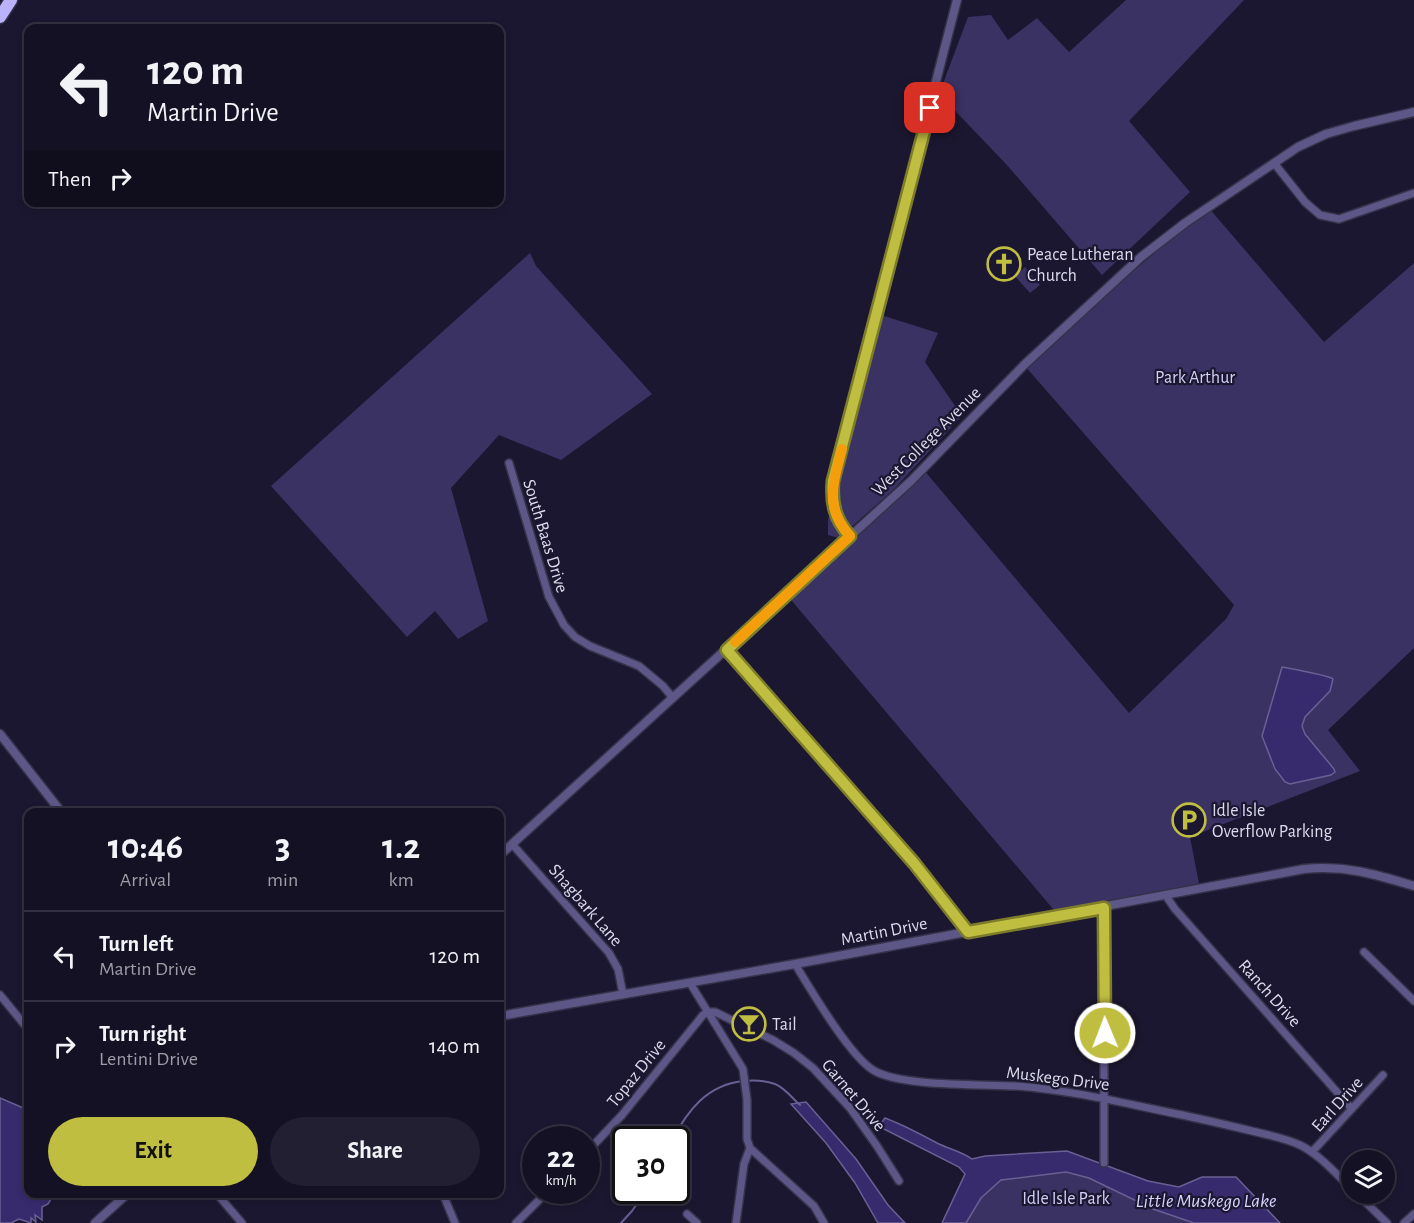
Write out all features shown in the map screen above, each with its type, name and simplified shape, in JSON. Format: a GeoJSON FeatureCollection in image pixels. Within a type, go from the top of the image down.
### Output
{"type":"FeatureCollection","features":[{"type":"Feature","properties":{"kind":"highway"},"geometry":{"type":"LineString","coordinates":[[0,17],[11,0]]}},
{"type":"Feature","properties":{"kind":"street"},"geometry":{"type":"LineString","coordinates":[[850,536],[836,515],[832,493],[833,481],[957,0]]}},
{"type":"Feature","properties":{"kind":"street","name":"West College Avenue"},"geometry":{"type":"LineString","coordinates":[[504,851],[931,462],[1024,366],[1141,257],[1185,223],[1298,147],[1326,134],[1414,112]]}},
{"type":"Feature","properties":{"kind":"street"},"geometry":{"type":"LineString","coordinates":[[1274,163],[1305,202],[1320,215],[1339,219],[1414,193]]}},
{"type":"Feature","properties":{"kind":"street","name":"South Baas Drive"},"geometry":{"type":"LineString","coordinates":[[509,463],[549,597],[564,625],[590,646],[639,666],[663,686],[673,698]]}},
{"type":"Feature","properties":{"kind":"street"},"geometry":{"type":"LineString","coordinates":[[727,650],[914,863],[968,932]]}},
{"type":"Feature","properties":{"kind":"street"},"geometry":{"type":"LineString","coordinates":[[0,734],[58,808]]}},
{"type":"Feature","properties":{"kind":"street","name":"Shagbark Lane"},"geometry":{"type":"LineString","coordinates":[[512,844],[609,952],[618,969],[622,994]]}},
{"type":"Feature","properties":{"kind":"street","name":"Martin Drive"},"geometry":{"type":"LineString","coordinates":[[504,1015],[1322,867],[1358,870],[1414,886]]}},
{"type":"Feature","properties":{"kind":"street","name":"Ranch Drive"},"geometry":{"type":"LineString","coordinates":[[1166,896],[1352,1109]]}},
{"type":"Feature","properties":{"kind":"street"},"geometry":{"type":"LineString","coordinates":[[1104,908],[1104,1163]]}},
{"type":"Feature","properties":{"kind":"street"},"geometry":{"type":"LineString","coordinates":[[1364,952],[1414,1001]]}},
{"type":"Feature","properties":{"kind":"street","name":"Muskego Drive"},"geometry":{"type":"LineString","coordinates":[[795,964],[821,1006],[850,1046],[867,1066],[879,1074],[899,1079],[1018,1086],[1105,1098],[1294,1143],[1312,1152],[1341,1179]]}},
{"type":"Feature","properties":{"kind":"street"},"geometry":{"type":"LineString","coordinates":[[690,983],[743,1069],[746,1086],[746,1132],[750,1148],[814,1206],[824,1223]]}},
{"type":"Feature","properties":{"kind":"street"},"geometry":{"type":"LineString","coordinates":[[0,995],[3,1005],[24,1025]]}},
{"type":"Feature","properties":{"kind":"street","name":"Topaz Drive"},"geometry":{"type":"LineString","coordinates":[[600,1138],[707,1012]]}},
{"type":"Feature","properties":{"kind":"street","name":"Garnet Drive"},"geometry":{"type":"LineString","coordinates":[[707,1012],[721,1013],[773,1040],[805,1060],[850,1108],[899,1181]]}},
{"type":"Feature","properties":{"kind":"street","name":"Earl Drive"},"geometry":{"type":"LineString","coordinates":[[1312,1152],[1383,1075]]}},
{"type":"Feature","properties":{"kind":"street"},"geometry":{"type":"LineString","coordinates":[[736,1223],[744,1164],[750,1148]]}},
{"type":"Feature","properties":{"kind":"street"},"geometry":{"type":"LineString","coordinates":[[96,1223],[123,1198]]}},
{"type":"Feature","properties":{"kind":"street"},"geometry":{"type":"LineString","coordinates":[[220,1198],[242,1223]]}},
{"type":"Feature","properties":{"kind":"street"},"geometry":{"type":"LineString","coordinates":[[445,1198],[455,1223]]}},
{"type":"Feature","properties":{"kind":"street"},"geometry":{"type":"LineString","coordinates":[[516,1223],[535,1204]]}},
{"type":"Feature","properties":{"kind":"street"},"geometry":{"type":"LineString","coordinates":[[1368,1204],[1388,1223]]}},
{"type":"Feature","properties":{"kind":"street"},"geometry":{"type":"LineString","coordinates":[[687,1214],[697,1223]]}},
{"type":"Feature","properties":{"kind":"street"},"geometry":{"type":"LineString","coordinates":[[1404,1223],[1414,1214]]}},
{"type":"Feature","properties":{"kind":"green space"},"geometry":{"type":"Polygon","coordinates":[[[1126,0],[1244,0],[1129,121],[1190,192],[1102,275],[1006,164],[939,94],[968,17],[991,15],[1008,40],[1037,18],[1069,52],[1126,0]]]}},
{"type":"Feature","properties":{"kind":"green space","name":"Park Arthur"},"geometry":{"type":"Polygon","coordinates":[[[1208,207],[1324,342],[1414,263],[1414,648],[1328,730],[1360,771],[1190,837],[1200,889],[1059,916],[786,594],[923,469],[1129,713],[1226,619],[1234,605],[1024,365],[1208,207]]]}},
{"type":"Feature","properties":{"kind":"green space"},"geometry":{"type":"Polygon","coordinates":[[[530,253],[536,266],[652,394],[561,460],[499,435],[451,488],[488,621],[458,639],[435,611],[407,637],[271,486],[530,253]]]}},
{"type":"Feature","properties":{"kind":"green space"},"geometry":{"type":"Polygon","coordinates":[[[1025,267],[1040,285],[1030,293],[1015,276],[1025,267]]]}},
{"type":"Feature","properties":{"kind":"green space"},"geometry":{"type":"Polygon","coordinates":[[[881,315],[938,333],[925,362],[962,416],[894,489],[839,538],[828,535],[828,520],[881,315]]]}},
{"type":"Feature","properties":{"kind":"green space","name":"Idle Isle Park"},"geometry":{"type":"Polygon","coordinates":[[[1066,1172],[1089,1178],[1153,1209],[1194,1223],[966,1223],[981,1198],[1001,1180],[1066,1172]]]}},
{"type":"Feature","properties":{"kind":"water"},"geometry":{"type":"Polygon","coordinates":[[[1282,667],[1333,679],[1330,691],[1305,717],[1302,726],[1305,734],[1334,769],[1335,772],[1331,775],[1290,784],[1285,782],[1275,769],[1262,736],[1282,667]]]}},
{"type":"Feature","properties":{"kind":"water"},"geometry":{"type":"Polygon","coordinates":[[[0,1098],[24,1108],[24,1198],[52,1198],[48,1204],[42,1207],[42,1220],[35,1215],[36,1222],[31,1218],[31,1223],[19,1219],[11,1223],[0,1223],[0,1098]]]}},
{"type":"Feature","properties":{"kind":"water"},"geometry":{"type":"Polygon","coordinates":[[[806,1102],[856,1159],[888,1205],[905,1223],[878,1223],[855,1183],[826,1143],[791,1104],[806,1102]]]}},
{"type":"Feature","properties":{"kind":"water","name":"Little Muskego Lake"},"geometry":{"type":"Polygon","coordinates":[[[885,1118],[972,1159],[985,1156],[1067,1151],[1148,1181],[1179,1187],[1202,1177],[1236,1177],[1280,1223],[1194,1223],[1153,1209],[1089,1178],[1066,1172],[1001,1180],[981,1198],[966,1223],[942,1223],[965,1174],[959,1167],[882,1128],[885,1118]]]}},
{"type":"Feature","properties":{"kind":"waterway"},"geometry":{"type":"LineString","coordinates":[[681,1126],[700,1101],[730,1083],[751,1080],[771,1083],[782,1088],[800,1105]]}},
{"type":"Feature","properties":{"kind":"waterway"},"geometry":{"type":"LineString","coordinates":[[621,1223],[637,1204]]}},
{"type":"Feature","properties":{"kind":"slow traffic"},"geometry":{"type":"LineString","coordinates":[[735,642],[850,536],[839,522],[833,505],[833,481],[842,449]]}},
{"type":"Feature","properties":{"kind":"place","name":"Peace Lutheran Church"},"geometry":{"type":"Point","coordinates":[1004,264]}},
{"type":"Feature","properties":{"kind":"place","name":"Idle Isle Overflow Parking"},"geometry":{"type":"Point","coordinates":[1189,820]}},
{"type":"Feature","properties":{"kind":"place","name":"Tail"},"geometry":{"type":"Point","coordinates":[749,1024]}},
{"type":"Feature","properties":{"kind":"route"},"geometry":{"type":"LineString","coordinates":[[930,108],[833,481],[833,505],[836,515],[850,536],[727,650],[914,863],[968,932],[1104,908],[1105,1033]]}}]}
